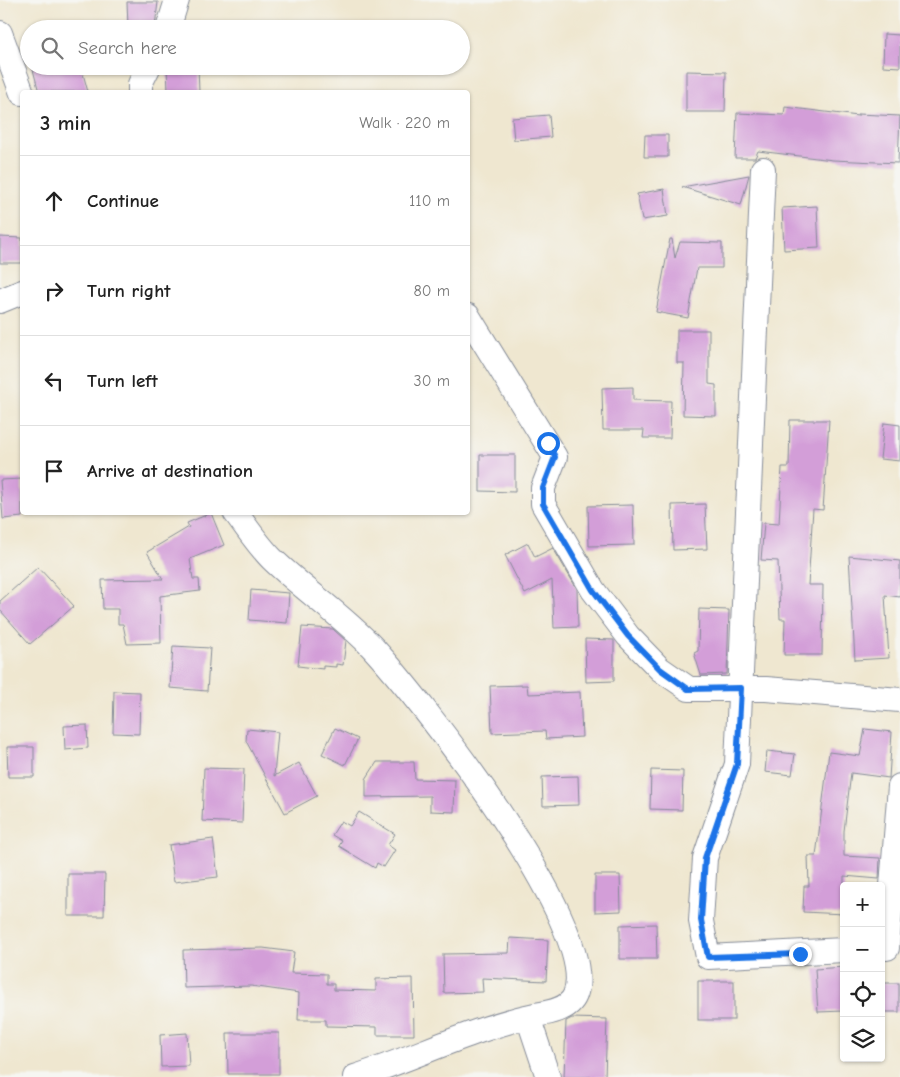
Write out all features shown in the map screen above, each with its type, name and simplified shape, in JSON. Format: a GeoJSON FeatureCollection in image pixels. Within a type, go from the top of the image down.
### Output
{"type":"FeatureCollection","features":[{"type":"Feature","properties":{"kind":"street"},"geometry":{"type":"LineString","coordinates":[[171,20],[178,0]]}},
{"type":"Feature","properties":{"kind":"street"},"geometry":{"type":"LineString","coordinates":[[0,32],[21,90]]}},
{"type":"Feature","properties":{"kind":"street"},"geometry":{"type":"LineString","coordinates":[[140,90],[140,84],[144,75]]}},
{"type":"Feature","properties":{"kind":"street"},"geometry":{"type":"LineString","coordinates":[[763,169],[737,764],[705,858],[701,920],[708,957],[840,950]]}},
{"type":"Feature","properties":{"kind":"street"},"geometry":{"type":"LineString","coordinates":[[0,301],[20,293]]}},
{"type":"Feature","properties":{"kind":"street"},"geometry":{"type":"LineString","coordinates":[[470,319],[555,457],[543,488],[543,504],[593,590],[628,636],[660,669],[688,689],[741,688],[900,700]]}},
{"type":"Feature","properties":{"kind":"street"},"geometry":{"type":"LineString","coordinates":[[237,515],[270,557],[373,648],[462,759],[511,829],[545,884],[571,944],[577,971],[574,995],[567,1005],[550,1012],[484,1029],[392,1065],[355,1077]]}},
{"type":"Feature","properties":{"kind":"street"},"geometry":{"type":"LineString","coordinates":[[889,948],[900,786]]}},
{"type":"Feature","properties":{"kind":"street"},"geometry":{"type":"LineString","coordinates":[[528,1017],[548,1077]]}},
{"type":"Feature","properties":{"kind":"building"},"geometry":{"type":"Polygon","coordinates":[[[127,2],[158,2],[156,20],[128,20],[127,2]]]}},
{"type":"Feature","properties":{"kind":"building"},"geometry":{"type":"Polygon","coordinates":[[[884,34],[900,35],[900,67],[883,66],[884,34]]]}},
{"type":"Feature","properties":{"kind":"building"},"geometry":{"type":"Polygon","coordinates":[[[686,71],[726,72],[725,112],[686,112],[686,71]]]}},
{"type":"Feature","properties":{"kind":"building"},"geometry":{"type":"Polygon","coordinates":[[[34,75],[83,75],[87,90],[38,90],[34,75]]]}},
{"type":"Feature","properties":{"kind":"building"},"geometry":{"type":"Polygon","coordinates":[[[167,75],[198,75],[199,90],[168,90],[167,75]]]}},
{"type":"Feature","properties":{"kind":"building"},"geometry":{"type":"Polygon","coordinates":[[[785,107],[858,116],[858,114],[900,116],[898,163],[833,160],[758,151],[755,158],[735,158],[737,113],[784,115],[785,107]]]}},
{"type":"Feature","properties":{"kind":"building"},"geometry":{"type":"Polygon","coordinates":[[[549,115],[551,137],[514,140],[512,118],[549,115]]]}},
{"type":"Feature","properties":{"kind":"building"},"geometry":{"type":"Polygon","coordinates":[[[645,135],[668,135],[668,157],[644,157],[645,135]]]}},
{"type":"Feature","properties":{"kind":"building"},"geometry":{"type":"Polygon","coordinates":[[[749,175],[741,205],[682,187],[749,175]]]}},
{"type":"Feature","properties":{"kind":"building"},"geometry":{"type":"Polygon","coordinates":[[[664,189],[668,216],[642,220],[637,194],[664,189]]]}},
{"type":"Feature","properties":{"kind":"building"},"geometry":{"type":"Polygon","coordinates":[[[817,206],[819,248],[784,250],[782,208],[817,206]]]}},
{"type":"Feature","properties":{"kind":"building"},"geometry":{"type":"Polygon","coordinates":[[[0,237],[20,238],[20,263],[0,263],[0,237]]]}},
{"type":"Feature","properties":{"kind":"building"},"geometry":{"type":"Polygon","coordinates":[[[670,239],[672,239],[675,258],[680,242],[722,243],[722,268],[697,268],[688,318],[656,312],[670,239]]]}},
{"type":"Feature","properties":{"kind":"building"},"geometry":{"type":"Polygon","coordinates":[[[677,330],[709,330],[709,384],[716,385],[716,416],[683,415],[684,363],[677,363],[677,330]]]}},
{"type":"Feature","properties":{"kind":"building"},"geometry":{"type":"Polygon","coordinates":[[[633,387],[633,400],[671,401],[670,438],[643,438],[644,430],[603,430],[602,388],[633,387]]]}},
{"type":"Feature","properties":{"kind":"building"},"geometry":{"type":"Polygon","coordinates":[[[790,420],[829,420],[823,510],[813,509],[808,585],[823,585],[822,655],[784,655],[785,619],[780,619],[778,561],[761,560],[764,523],[779,524],[782,467],[789,467],[790,420]]]}},
{"type":"Feature","properties":{"kind":"building"},"geometry":{"type":"Polygon","coordinates":[[[884,423],[900,425],[900,461],[880,459],[884,423]]]}},
{"type":"Feature","properties":{"kind":"building"},"geometry":{"type":"Polygon","coordinates":[[[480,455],[515,455],[515,492],[480,491],[480,455]]]}},
{"type":"Feature","properties":{"kind":"building"},"geometry":{"type":"Polygon","coordinates":[[[20,479],[20,515],[22,517],[3,519],[0,480],[20,479]]]}},
{"type":"Feature","properties":{"kind":"building"},"geometry":{"type":"Polygon","coordinates":[[[705,504],[707,549],[673,550],[672,505],[705,504]]]}},
{"type":"Feature","properties":{"kind":"building"},"geometry":{"type":"Polygon","coordinates":[[[633,505],[634,545],[589,546],[588,506],[633,505]]]}},
{"type":"Feature","properties":{"kind":"building"},"geometry":{"type":"Polygon","coordinates":[[[206,515],[212,515],[224,545],[190,559],[193,579],[199,579],[200,591],[160,596],[161,643],[127,644],[123,624],[118,624],[118,609],[103,609],[102,580],[163,579],[147,552],[189,527],[187,523],[206,515]]]}},
{"type":"Feature","properties":{"kind":"building"},"geometry":{"type":"Polygon","coordinates":[[[528,543],[535,557],[553,548],[577,589],[578,627],[554,628],[552,580],[525,594],[505,555],[528,543]]]}},
{"type":"Feature","properties":{"kind":"building"},"geometry":{"type":"Polygon","coordinates":[[[849,556],[900,561],[900,597],[885,595],[889,658],[855,660],[849,556]]]}},
{"type":"Feature","properties":{"kind":"building"},"geometry":{"type":"Polygon","coordinates":[[[38,567],[74,606],[30,644],[0,610],[0,601],[38,567]]]}},
{"type":"Feature","properties":{"kind":"building"},"geometry":{"type":"Polygon","coordinates":[[[251,590],[289,593],[287,623],[249,620],[251,590]]]}},
{"type":"Feature","properties":{"kind":"building"},"geometry":{"type":"Polygon","coordinates":[[[699,609],[729,610],[727,674],[701,675],[694,653],[698,651],[699,609]]]}},
{"type":"Feature","properties":{"kind":"building"},"geometry":{"type":"Polygon","coordinates":[[[302,627],[333,629],[346,641],[343,665],[336,664],[336,667],[323,666],[323,669],[298,666],[302,627]]]}},
{"type":"Feature","properties":{"kind":"building"},"geometry":{"type":"Polygon","coordinates":[[[585,639],[614,640],[614,681],[586,682],[585,639]]]}},
{"type":"Feature","properties":{"kind":"building"},"geometry":{"type":"Polygon","coordinates":[[[173,646],[210,648],[207,691],[170,688],[173,646]]]}},
{"type":"Feature","properties":{"kind":"building"},"geometry":{"type":"Polygon","coordinates":[[[527,685],[528,694],[580,692],[582,737],[546,739],[545,731],[492,733],[490,686],[527,685]]]}},
{"type":"Feature","properties":{"kind":"building"},"geometry":{"type":"Polygon","coordinates":[[[114,691],[140,692],[139,734],[113,733],[114,691]]]}},
{"type":"Feature","properties":{"kind":"building"},"geometry":{"type":"Polygon","coordinates":[[[87,725],[88,748],[65,750],[64,726],[87,725]]]}},
{"type":"Feature","properties":{"kind":"building"},"geometry":{"type":"Polygon","coordinates":[[[335,728],[358,739],[345,765],[322,754],[335,728]]]}},
{"type":"Feature","properties":{"kind":"building"},"geometry":{"type":"Polygon","coordinates":[[[247,729],[278,732],[274,776],[299,763],[317,796],[285,813],[246,741],[247,729]]]}},
{"type":"Feature","properties":{"kind":"building"},"geometry":{"type":"Polygon","coordinates":[[[865,729],[892,732],[889,778],[851,773],[844,831],[844,856],[880,858],[879,879],[844,876],[844,882],[840,882],[840,914],[803,912],[804,886],[809,886],[808,856],[816,856],[829,752],[860,756],[865,729]]]}},
{"type":"Feature","properties":{"kind":"building"},"geometry":{"type":"Polygon","coordinates":[[[7,747],[34,747],[34,777],[8,777],[7,747]]]}},
{"type":"Feature","properties":{"kind":"building"},"geometry":{"type":"Polygon","coordinates":[[[767,751],[795,754],[792,775],[765,772],[767,751]]]}},
{"type":"Feature","properties":{"kind":"building"},"geometry":{"type":"Polygon","coordinates":[[[377,762],[414,762],[415,779],[455,780],[454,812],[430,811],[430,796],[366,797],[366,779],[377,762]]]}},
{"type":"Feature","properties":{"kind":"building"},"geometry":{"type":"Polygon","coordinates":[[[204,768],[244,769],[242,823],[202,821],[204,768]]]}},
{"type":"Feature","properties":{"kind":"building"},"geometry":{"type":"Polygon","coordinates":[[[651,770],[683,771],[682,810],[650,809],[651,770]]]}},
{"type":"Feature","properties":{"kind":"building"},"geometry":{"type":"Polygon","coordinates":[[[578,776],[579,805],[543,806],[542,777],[578,776]]]}},
{"type":"Feature","properties":{"kind":"building"},"geometry":{"type":"Polygon","coordinates":[[[359,812],[395,834],[388,845],[395,850],[384,867],[377,863],[375,868],[339,846],[342,841],[332,835],[341,821],[350,826],[359,812]]]}},
{"type":"Feature","properties":{"kind":"building"},"geometry":{"type":"Polygon","coordinates":[[[213,839],[218,877],[174,882],[169,845],[213,839]]]}},
{"type":"Feature","properties":{"kind":"building"},"geometry":{"type":"Polygon","coordinates":[[[68,874],[105,874],[104,916],[68,916],[68,874]]]}},
{"type":"Feature","properties":{"kind":"building"},"geometry":{"type":"Polygon","coordinates":[[[595,875],[620,875],[621,911],[595,912],[595,875]]]}},
{"type":"Feature","properties":{"kind":"building"},"geometry":{"type":"Polygon","coordinates":[[[656,924],[657,959],[620,959],[620,925],[656,924]]]}},
{"type":"Feature","properties":{"kind":"building"},"geometry":{"type":"Polygon","coordinates":[[[510,938],[548,940],[546,981],[482,978],[483,992],[444,993],[443,954],[509,953],[510,938]]]}},
{"type":"Feature","properties":{"kind":"building"},"geometry":{"type":"Polygon","coordinates":[[[263,948],[294,952],[291,973],[327,974],[327,984],[334,984],[334,990],[376,991],[376,979],[413,978],[414,1035],[377,1035],[377,1027],[326,1026],[326,1020],[298,1020],[299,993],[251,986],[184,988],[183,950],[263,948]]]}},
{"type":"Feature","properties":{"kind":"building"},"geometry":{"type":"Polygon","coordinates":[[[840,967],[840,1011],[818,1012],[815,969],[840,967]]]}},
{"type":"Feature","properties":{"kind":"building"},"geometry":{"type":"Polygon","coordinates":[[[698,981],[734,981],[734,1020],[698,1020],[698,981]]]}},
{"type":"Feature","properties":{"kind":"building"},"geometry":{"type":"Polygon","coordinates":[[[885,983],[899,983],[899,1012],[885,1012],[885,983]]]}},
{"type":"Feature","properties":{"kind":"building"},"geometry":{"type":"Polygon","coordinates":[[[572,1018],[607,1019],[605,1077],[564,1077],[566,1021],[572,1018]]]}},
{"type":"Feature","properties":{"kind":"building"},"geometry":{"type":"Polygon","coordinates":[[[187,1033],[189,1066],[161,1067],[160,1035],[187,1033]]]}},
{"type":"Feature","properties":{"kind":"building"},"geometry":{"type":"Polygon","coordinates":[[[227,1033],[279,1033],[279,1074],[228,1074],[227,1033]]]}},
{"type":"Feature","properties":{"kind":"route"},"geometry":{"type":"LineString","coordinates":[[548,443],[555,457],[543,488],[543,504],[593,590],[628,636],[660,669],[688,689],[741,688],[737,764],[705,858],[701,920],[708,957],[800,954]]}}]}
